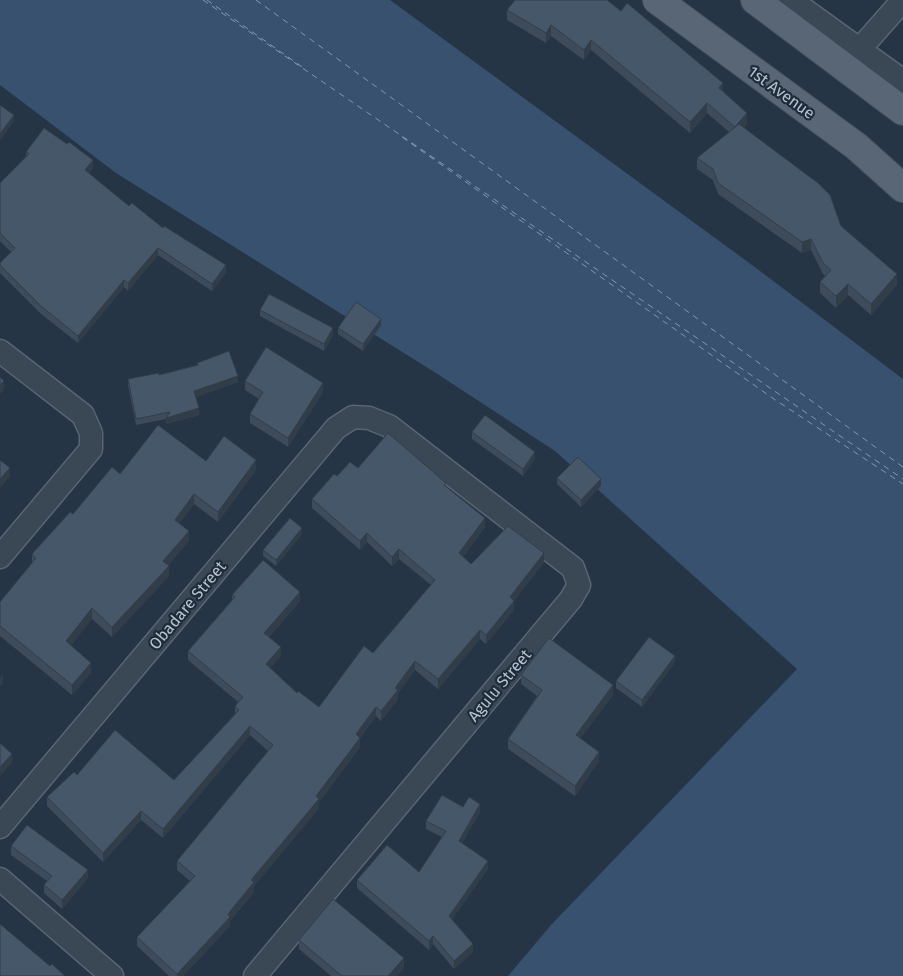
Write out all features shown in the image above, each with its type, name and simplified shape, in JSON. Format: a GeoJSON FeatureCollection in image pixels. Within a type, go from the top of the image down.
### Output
{"type":"FeatureCollection","features":[{"type":"Feature","properties":{"kind":"main road","name":"1st Avenue"},"geometry":{"type":"LineString","coordinates":[[658,0],[856,146],[903,188]]}},
{"type":"Feature","properties":{"kind":"main road"},"geometry":{"type":"LineString","coordinates":[[755,0],[903,111]]}},
{"type":"Feature","properties":{"kind":"street"},"geometry":{"type":"LineString","coordinates":[[791,0],[903,81]]}},
{"type":"Feature","properties":{"kind":"street"},"geometry":{"type":"LineString","coordinates":[[859,50],[903,0]]}},
{"type":"Feature","properties":{"kind":"street"},"geometry":{"type":"LineString","coordinates":[[0,351],[83,415],[91,433],[90,449],[0,557]]}},
{"type":"Feature","properties":{"kind":"street","name":"Obadare Street"},"geometry":{"type":"LineString","coordinates":[[0,827],[336,428],[353,417],[369,418],[389,426]]}},
{"type":"Feature","properties":{"kind":"street","name":"Agulu Street"},"geometry":{"type":"LineString","coordinates":[[255,976],[571,599],[579,585],[573,568],[389,426]]}},
{"type":"Feature","properties":{"kind":"street"},"geometry":{"type":"LineString","coordinates":[[0,879],[112,976]]}},
{"type":"Feature","properties":{"kind":"water"},"geometry":{"type":"Polygon","coordinates":[[[0,0],[390,0],[752,265],[903,379],[903,976],[508,976],[551,925],[797,669],[555,451],[439,375],[116,173],[0,85],[0,0]]]}},
{"type":"Feature","properties":{"kind":"building"},"geometry":{"type":"Polygon","coordinates":[[[515,0],[607,0],[621,11],[627,3],[723,83],[719,88],[747,113],[735,127],[707,103],[690,122],[591,40],[584,50],[551,25],[546,33],[507,10],[515,0]]]}},
{"type":"Feature","properties":{"kind":"building"},"geometry":{"type":"Polygon","coordinates":[[[0,105],[14,115],[0,134],[0,105]]]}},
{"type":"Feature","properties":{"kind":"building"},"geometry":{"type":"Polygon","coordinates":[[[739,124],[818,183],[830,195],[841,226],[897,274],[871,304],[848,284],[836,296],[820,282],[831,270],[823,263],[811,239],[802,242],[718,183],[713,169],[697,158],[739,124]]]}},
{"type":"Feature","properties":{"kind":"building"},"geometry":{"type":"Polygon","coordinates":[[[44,128],[67,144],[69,142],[93,160],[85,170],[129,206],[132,203],[163,228],[164,226],[226,265],[212,284],[158,248],[128,283],[124,280],[78,336],[41,306],[0,265],[15,248],[0,233],[0,183],[29,154],[26,152],[44,128]]]}},
{"type":"Feature","properties":{"kind":"building"},"geometry":{"type":"Polygon","coordinates":[[[269,294],[333,328],[324,344],[260,310],[269,294]]]}},
{"type":"Feature","properties":{"kind":"building"},"geometry":{"type":"Polygon","coordinates":[[[356,302],[381,319],[363,344],[338,328],[356,302]]]}},
{"type":"Feature","properties":{"kind":"building"},"geometry":{"type":"Polygon","coordinates":[[[266,347],[323,383],[288,438],[250,414],[263,392],[245,381],[266,347]]]}},
{"type":"Feature","properties":{"kind":"building"},"geometry":{"type":"Polygon","coordinates":[[[229,351],[238,376],[194,391],[199,408],[166,418],[170,412],[136,419],[128,379],[159,373],[159,375],[198,365],[197,363],[229,351]]]}},
{"type":"Feature","properties":{"kind":"building"},"geometry":{"type":"Polygon","coordinates":[[[0,377],[4,381],[0,385],[0,377]]]}},
{"type":"Feature","properties":{"kind":"building"},"geometry":{"type":"Polygon","coordinates":[[[485,415],[535,452],[523,469],[472,432],[485,415]]]}},
{"type":"Feature","properties":{"kind":"building"},"geometry":{"type":"Polygon","coordinates":[[[158,425],[206,461],[224,436],[256,460],[218,512],[194,494],[175,520],[189,531],[163,561],[169,566],[112,627],[92,608],[66,641],[91,663],[72,685],[0,626],[0,602],[36,558],[32,554],[70,512],[73,514],[112,467],[120,474],[158,425]]]}},
{"type":"Feature","properties":{"kind":"building"},"geometry":{"type":"Polygon","coordinates":[[[388,433],[446,483],[444,485],[485,518],[459,553],[471,564],[508,526],[544,553],[510,597],[514,601],[486,635],[480,630],[438,679],[415,661],[395,688],[398,690],[381,711],[376,707],[356,734],[360,738],[316,796],[319,799],[251,880],[254,882],[228,914],[230,917],[177,974],[137,937],[195,876],[177,861],[273,745],[250,726],[163,829],[141,811],[103,853],[47,797],[74,772],[77,775],[115,730],[174,780],[239,710],[235,706],[243,697],[188,651],[235,597],[232,595],[263,560],[300,592],[264,633],[281,647],[266,664],[297,693],[298,691],[319,707],[364,646],[373,653],[435,580],[399,549],[392,557],[367,533],[360,541],[312,499],[334,474],[337,476],[350,462],[358,468],[388,433]]]}},
{"type":"Feature","properties":{"kind":"building"},"geometry":{"type":"Polygon","coordinates":[[[578,457],[601,479],[581,500],[557,478],[578,457]]]}},
{"type":"Feature","properties":{"kind":"building"},"geometry":{"type":"Polygon","coordinates":[[[0,460],[10,468],[0,479],[0,460]]]}},
{"type":"Feature","properties":{"kind":"building"},"geometry":{"type":"Polygon","coordinates":[[[290,518],[302,528],[276,560],[263,550],[290,518]]]}},
{"type":"Feature","properties":{"kind":"building"},"geometry":{"type":"Polygon","coordinates":[[[649,637],[675,656],[642,700],[616,681],[649,637]]]}},
{"type":"Feature","properties":{"kind":"building"},"geometry":{"type":"Polygon","coordinates":[[[549,638],[613,685],[576,735],[599,752],[575,786],[508,739],[542,690],[521,675],[549,638]]]}},
{"type":"Feature","properties":{"kind":"building"},"geometry":{"type":"Polygon","coordinates":[[[0,743],[12,754],[0,767],[0,743]]]}},
{"type":"Feature","properties":{"kind":"building"},"geometry":{"type":"Polygon","coordinates":[[[442,795],[463,807],[469,797],[480,804],[459,841],[488,861],[449,916],[473,944],[454,961],[433,936],[429,941],[357,880],[387,845],[419,872],[446,831],[426,821],[442,795]]]}},
{"type":"Feature","properties":{"kind":"building"},"geometry":{"type":"Polygon","coordinates":[[[27,825],[88,870],[62,900],[44,885],[52,876],[11,846],[27,825]]]}},
{"type":"Feature","properties":{"kind":"building"},"geometry":{"type":"Polygon","coordinates":[[[333,899],[404,958],[388,976],[342,976],[299,940],[333,899]]]}},
{"type":"Feature","properties":{"kind":"building"},"geometry":{"type":"Polygon","coordinates":[[[0,924],[50,966],[52,964],[65,976],[0,976],[0,924]]]}},
{"type":"Feature","properties":{"kind":"ferry route"},"geometry":{"type":"LineString","coordinates":[[203,0],[903,479]]}},
{"type":"Feature","properties":{"kind":"ferry route"},"geometry":{"type":"LineString","coordinates":[[207,0],[305,69]]}},
{"type":"Feature","properties":{"kind":"ferry route"},"geometry":{"type":"LineString","coordinates":[[256,0],[903,467]]}},
{"type":"Feature","properties":{"kind":"ferry route"},"geometry":{"type":"LineString","coordinates":[[402,137],[771,397],[903,484]]}}]}
